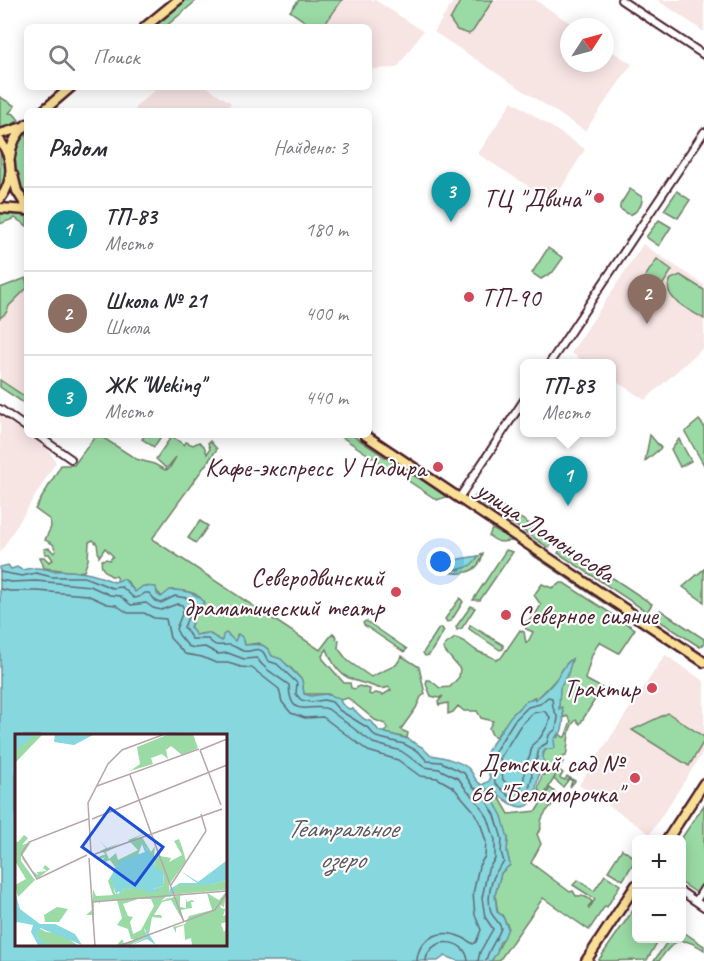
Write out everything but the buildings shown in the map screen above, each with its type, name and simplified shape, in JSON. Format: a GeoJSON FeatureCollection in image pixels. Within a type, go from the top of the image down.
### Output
{"type":"FeatureCollection","features":[{"type":"Feature","properties":{"kind":"main road"},"geometry":{"type":"LineString","coordinates":[[149,24],[178,0]]}},
{"type":"Feature","properties":{"kind":"main road"},"geometry":{"type":"LineString","coordinates":[[46,108],[68,90]]}},
{"type":"Feature","properties":{"kind":"main road"},"geometry":{"type":"LineString","coordinates":[[0,134],[24,125]]}},
{"type":"Feature","properties":{"kind":"main road"},"geometry":{"type":"LineString","coordinates":[[0,199],[9,182],[12,145],[24,127]]}},
{"type":"Feature","properties":{"kind":"main road"},"geometry":{"type":"LineString","coordinates":[[0,141],[11,165],[17,191],[24,204]]}},
{"type":"Feature","properties":{"kind":"main road"},"geometry":{"type":"LineString","coordinates":[[0,208],[24,209]]}},
{"type":"Feature","properties":{"kind":"main road","name":"улица Ломоносова"},"geometry":{"type":"LineString","coordinates":[[369,438],[704,662]]}},
{"type":"Feature","properties":{"kind":"main road"},"geometry":{"type":"LineString","coordinates":[[670,835],[704,783]]}},
{"type":"Feature","properties":{"kind":"main road"},"geometry":{"type":"LineString","coordinates":[[586,961],[633,889]]}},
{"type":"Feature","properties":{"kind":"street"},"geometry":{"type":"LineString","coordinates":[[621,0],[704,55]]}},
{"type":"Feature","properties":{"kind":"street"},"geometry":{"type":"LineString","coordinates":[[552,359],[704,132]]}},
{"type":"Feature","properties":{"kind":"street"},"geometry":{"type":"LineString","coordinates":[[459,498],[520,407]]}},
{"type":"Feature","properties":{"kind":"street"},"geometry":{"type":"LineString","coordinates":[[0,409],[24,426]]}},
{"type":"Feature","properties":{"kind":"street"},"geometry":{"type":"LineString","coordinates":[[41,438],[71,459]]}},
{"type":"Feature","properties":{"kind":"street"},"geometry":{"type":"LineString","coordinates":[[696,901],[704,888]]}},
{"type":"Feature","properties":{"kind":"street"},"geometry":{"type":"LineString","coordinates":[[686,895],[704,907]]}},
{"type":"Feature","properties":{"kind":"shaded area"},"geometry":{"type":"Polygon","coordinates":[[[304,0],[375,0],[423,31],[397,68],[372,69],[372,24],[309,24],[294,14],[304,0]]]}},
{"type":"Feature","properties":{"kind":"shaded area"},"geometry":{"type":"Polygon","coordinates":[[[454,0],[535,0],[562,18],[560,18],[560,72],[614,72],[614,53],[632,64],[585,131],[434,32],[454,0]]]}},
{"type":"Feature","properties":{"kind":"shaded area"},"geometry":{"type":"Polygon","coordinates":[[[657,0],[704,0],[704,32],[674,11],[657,0]]]}},
{"type":"Feature","properties":{"kind":"shaded area"},"geometry":{"type":"Polygon","coordinates":[[[155,90],[212,90],[231,103],[227,108],[136,108],[155,90]]]}},
{"type":"Feature","properties":{"kind":"shaded area"},"geometry":{"type":"Polygon","coordinates":[[[512,101],[585,149],[553,202],[478,154],[512,101]]]}},
{"type":"Feature","properties":{"kind":"shaded area"},"geometry":{"type":"Polygon","coordinates":[[[643,244],[704,285],[704,347],[645,400],[616,382],[616,359],[581,359],[571,353],[643,244]]]}},
{"type":"Feature","properties":{"kind":"shaded area"},"geometry":{"type":"Polygon","coordinates":[[[24,279],[24,398],[0,382],[0,288],[24,279]]]}},
{"type":"Feature","properties":{"kind":"shaded area"},"geometry":{"type":"Polygon","coordinates":[[[0,416],[24,432],[24,438],[32,438],[47,448],[56,462],[0,553],[0,416]]]}},
{"type":"Feature","properties":{"kind":"shaded area"},"geometry":{"type":"Polygon","coordinates":[[[665,655],[704,681],[704,751],[650,834],[579,785],[665,655]]]}},
{"type":"Feature","properties":{"kind":"green space"},"geometry":{"type":"Polygon","coordinates":[[[185,0],[197,0],[169,24],[155,24],[185,0]]]}},
{"type":"Feature","properties":{"kind":"green space"},"geometry":{"type":"Polygon","coordinates":[[[299,0],[342,0],[325,24],[309,24],[290,11],[299,0]]]}},
{"type":"Feature","properties":{"kind":"green space"},"geometry":{"type":"Polygon","coordinates":[[[461,0],[493,0],[469,34],[457,30],[450,20],[461,0]]]}},
{"type":"Feature","properties":{"kind":"green space"},"geometry":{"type":"Polygon","coordinates":[[[0,97],[15,106],[9,113],[14,114],[19,120],[4,130],[0,129],[0,97]]]}},
{"type":"Feature","properties":{"kind":"green space"},"geometry":{"type":"Polygon","coordinates":[[[24,131],[24,197],[17,184],[14,165],[20,137],[24,131]]]}},
{"type":"Feature","properties":{"kind":"green space"},"geometry":{"type":"Polygon","coordinates":[[[0,147],[7,170],[0,194],[0,147]]]}},
{"type":"Feature","properties":{"kind":"green space"},"geometry":{"type":"Polygon","coordinates":[[[630,189],[642,197],[642,203],[630,215],[620,209],[620,205],[630,189]]]}},
{"type":"Feature","properties":{"kind":"green space"},"geometry":{"type":"Polygon","coordinates":[[[677,191],[690,200],[678,218],[664,210],[677,191]]]}},
{"type":"Feature","properties":{"kind":"green space"},"geometry":{"type":"Polygon","coordinates":[[[13,212],[24,216],[24,224],[15,218],[0,224],[0,213],[13,212]]]}},
{"type":"Feature","properties":{"kind":"green space"},"geometry":{"type":"Polygon","coordinates":[[[659,220],[671,227],[659,246],[646,237],[659,220]]]}},
{"type":"Feature","properties":{"kind":"green space"},"geometry":{"type":"Polygon","coordinates":[[[548,248],[563,258],[553,272],[541,279],[532,273],[548,248]]]}},
{"type":"Feature","properties":{"kind":"green space"},"geometry":{"type":"Polygon","coordinates":[[[657,259],[672,270],[658,292],[642,281],[657,259]]]}},
{"type":"Feature","properties":{"kind":"green space"},"geometry":{"type":"Polygon","coordinates":[[[680,275],[704,290],[704,319],[678,303],[669,292],[668,286],[671,279],[680,275]]]}},
{"type":"Feature","properties":{"kind":"green space"},"geometry":{"type":"Polygon","coordinates":[[[24,279],[24,291],[0,318],[0,288],[24,279]]]}},
{"type":"Feature","properties":{"kind":"green space"},"geometry":{"type":"Polygon","coordinates":[[[0,380],[24,396],[24,403],[0,387],[0,380]]]}},
{"type":"Feature","properties":{"kind":"green space"},"geometry":{"type":"Polygon","coordinates":[[[699,420],[704,426],[704,465],[685,432],[699,420]]]}},
{"type":"Feature","properties":{"kind":"green space"},"geometry":{"type":"Polygon","coordinates":[[[650,435],[661,448],[645,461],[650,435]]]}},
{"type":"Feature","properties":{"kind":"green space"},"geometry":{"type":"Polygon","coordinates":[[[94,438],[104,438],[136,459],[165,470],[169,469],[176,457],[166,468],[156,459],[170,438],[174,438],[184,445],[186,442],[193,445],[199,442],[204,446],[207,454],[210,441],[217,449],[152,539],[320,650],[333,633],[339,640],[338,648],[348,661],[371,677],[396,665],[402,656],[419,667],[425,694],[401,729],[408,733],[407,738],[384,733],[388,729],[385,724],[375,720],[348,698],[340,700],[328,694],[304,694],[302,680],[289,666],[272,656],[268,649],[259,643],[245,645],[244,640],[237,635],[237,640],[233,641],[228,634],[222,641],[210,634],[196,635],[190,628],[198,607],[204,603],[198,596],[190,592],[172,590],[162,597],[154,588],[135,592],[127,581],[122,579],[118,582],[116,576],[111,576],[104,570],[101,565],[102,560],[110,560],[113,556],[105,548],[99,557],[97,544],[93,540],[89,542],[88,560],[84,571],[44,568],[40,557],[44,557],[49,562],[53,560],[49,554],[45,554],[44,549],[49,548],[54,553],[56,551],[53,544],[45,540],[51,527],[50,520],[35,509],[61,465],[74,465],[94,438]],[[327,649],[322,656],[323,659],[344,683],[350,683],[351,688],[355,689],[359,686],[370,689],[369,694],[371,695],[376,693],[383,695],[391,690],[389,687],[379,688],[348,678],[334,664],[327,649]]]}},
{"type":"Feature","properties":{"kind":"green space"},"geometry":{"type":"Polygon","coordinates":[[[143,438],[160,438],[154,447],[143,438]]]}},
{"type":"Feature","properties":{"kind":"green space"},"geometry":{"type":"Polygon","coordinates":[[[343,438],[356,438],[392,462],[392,466],[388,468],[343,438]]]}},
{"type":"Feature","properties":{"kind":"green space"},"geometry":{"type":"Polygon","coordinates":[[[679,439],[691,461],[680,467],[671,449],[679,439]]]}},
{"type":"Feature","properties":{"kind":"green space"},"geometry":{"type":"Polygon","coordinates":[[[411,474],[446,497],[437,500],[407,480],[411,474]]]}},
{"type":"Feature","properties":{"kind":"green space"},"geometry":{"type":"Polygon","coordinates":[[[479,491],[554,540],[549,548],[474,498],[479,491]]]}},
{"type":"Feature","properties":{"kind":"green space"},"geometry":{"type":"Polygon","coordinates":[[[200,521],[208,526],[196,543],[188,538],[200,521]]]}},
{"type":"Feature","properties":{"kind":"green space"},"geometry":{"type":"Polygon","coordinates":[[[492,529],[513,541],[496,541],[489,536],[492,529]]]}},
{"type":"Feature","properties":{"kind":"green space"},"geometry":{"type":"Polygon","coordinates":[[[563,545],[652,604],[647,612],[558,553],[563,545]]]}},
{"type":"Feature","properties":{"kind":"green space"},"geometry":{"type":"Polygon","coordinates":[[[506,550],[513,552],[480,600],[473,600],[506,550]]]}},
{"type":"Feature","properties":{"kind":"green space"},"geometry":{"type":"Polygon","coordinates":[[[531,551],[635,621],[634,623],[529,553],[531,551]]]}},
{"type":"Feature","properties":{"kind":"green space"},"geometry":{"type":"Polygon","coordinates":[[[483,554],[477,566],[467,572],[454,573],[441,570],[444,566],[459,570],[483,554]]]}},
{"type":"Feature","properties":{"kind":"green space"},"geometry":{"type":"Polygon","coordinates":[[[704,569],[704,602],[683,587],[704,569]]]}},
{"type":"Feature","properties":{"kind":"green space"},"geometry":{"type":"Polygon","coordinates":[[[561,583],[635,629],[619,653],[599,642],[592,655],[585,679],[602,688],[580,724],[576,720],[573,723],[566,756],[561,758],[559,763],[563,762],[559,770],[563,773],[560,778],[565,780],[567,776],[575,781],[570,787],[572,781],[569,779],[563,787],[554,779],[556,775],[543,797],[538,789],[542,775],[544,775],[545,762],[542,762],[544,752],[559,733],[565,737],[571,721],[567,716],[564,718],[562,708],[559,710],[559,690],[572,659],[535,701],[534,697],[517,710],[496,737],[492,735],[489,728],[493,721],[481,718],[477,711],[464,711],[458,706],[448,714],[448,703],[439,705],[438,702],[443,696],[439,698],[431,696],[426,684],[427,680],[430,680],[440,688],[450,687],[459,677],[460,669],[443,649],[455,638],[496,660],[501,658],[520,630],[524,632],[526,643],[533,632],[526,629],[524,623],[534,617],[541,605],[534,595],[542,584],[552,588],[561,583]]]}},
{"type":"Feature","properties":{"kind":"green space"},"geometry":{"type":"Polygon","coordinates":[[[460,598],[463,602],[451,621],[447,622],[445,619],[460,598]]]}},
{"type":"Feature","properties":{"kind":"green space"},"geometry":{"type":"Polygon","coordinates":[[[471,606],[475,608],[462,628],[457,630],[456,627],[471,606]]]}},
{"type":"Feature","properties":{"kind":"green space"},"geometry":{"type":"Polygon","coordinates":[[[660,610],[704,639],[704,644],[700,647],[655,618],[660,610]]]}},
{"type":"Feature","properties":{"kind":"green space"},"geometry":{"type":"Polygon","coordinates":[[[366,621],[407,649],[404,652],[364,625],[366,621]]]}},
{"type":"Feature","properties":{"kind":"green space"},"geometry":{"type":"Polygon","coordinates":[[[470,625],[503,645],[503,649],[500,650],[469,629],[470,625]]]}},
{"type":"Feature","properties":{"kind":"green space"},"geometry":{"type":"Polygon","coordinates":[[[439,628],[444,631],[429,655],[425,656],[423,653],[439,628]]]}},
{"type":"Feature","properties":{"kind":"green space"},"geometry":{"type":"Polygon","coordinates":[[[668,713],[704,737],[704,741],[689,766],[632,730],[668,713]]]}},
{"type":"Feature","properties":{"kind":"green space"},"geometry":{"type":"Polygon","coordinates":[[[492,785],[509,814],[536,811],[550,788],[559,796],[542,819],[541,829],[537,834],[541,844],[531,863],[570,892],[573,891],[576,896],[589,899],[592,902],[589,909],[595,899],[573,885],[578,880],[594,891],[605,875],[620,885],[589,930],[543,898],[499,961],[491,961],[508,926],[502,915],[498,913],[495,895],[501,873],[510,865],[507,852],[508,838],[497,807],[488,793],[492,785]]]}},
{"type":"Feature","properties":{"kind":"green space"},"geometry":{"type":"Polygon","coordinates":[[[704,805],[704,882],[697,893],[686,886],[686,835],[684,835],[704,805]]]}},
{"type":"Feature","properties":{"kind":"green space"},"geometry":{"type":"Polygon","coordinates":[[[622,849],[632,856],[632,865],[623,880],[608,871],[622,849]]]}},
{"type":"Feature","properties":{"kind":"green space"},"geometry":{"type":"Polygon","coordinates":[[[632,912],[632,943],[657,943],[647,960],[598,961],[632,912]]]}},
{"type":"Feature","properties":{"kind":"green space"},"geometry":{"type":"Polygon","coordinates":[[[686,934],[704,946],[704,950],[696,945],[686,942],[686,934]]]}},
{"type":"Feature","properties":{"kind":"green space"},"geometry":{"type":"Polygon","coordinates":[[[666,943],[676,943],[659,961],[654,961],[666,943]]]}},
{"type":"Feature","properties":{"kind":"water"},"geometry":{"type":"Polygon","coordinates":[[[478,556],[468,567],[454,569],[444,566],[447,561],[478,556]]]}},
{"type":"Feature","properties":{"kind":"water","name":"Театральное озеро"},"geometry":{"type":"Polygon","coordinates":[[[8,565],[11,569],[17,567],[22,570],[36,568],[77,572],[92,574],[114,582],[124,579],[135,592],[143,586],[156,587],[157,594],[161,597],[170,590],[194,594],[204,603],[198,607],[190,627],[196,635],[208,633],[222,641],[226,633],[235,641],[238,634],[245,645],[264,646],[272,656],[281,659],[302,680],[304,694],[311,696],[325,694],[339,698],[342,704],[372,722],[379,731],[408,739],[430,755],[463,764],[482,785],[490,779],[486,754],[510,717],[525,702],[535,697],[535,700],[544,693],[572,659],[568,674],[560,688],[559,709],[562,707],[563,726],[560,734],[554,740],[555,748],[545,750],[543,753],[543,761],[536,771],[539,775],[533,799],[529,805],[518,806],[506,801],[492,789],[487,789],[502,816],[508,838],[507,852],[510,865],[501,873],[495,895],[497,912],[502,915],[508,928],[491,961],[458,961],[445,956],[438,961],[0,961],[0,567],[8,565]]]}},
{"type":"Feature","properties":{"kind":"place","name":"ТЦ \"Двина\""},"geometry":{"type":"Point","coordinates":[599,198]}},
{"type":"Feature","properties":{"kind":"place","name":"ЖК \"Weking\""},"geometry":{"type":"Point","coordinates":[451,222]}},
{"type":"Feature","properties":{"kind":"place","name":"ТП-90"},"geometry":{"type":"Point","coordinates":[469,297]}},
{"type":"Feature","properties":{"kind":"place","name":"Школа № 21"},"geometry":{"type":"Point","coordinates":[647,324]}},
{"type":"Feature","properties":{"kind":"place","name":"Кафе-экспресс У Надира"},"geometry":{"type":"Point","coordinates":[438,467]}},
{"type":"Feature","properties":{"kind":"place","name":"ТП-83"},"geometry":{"type":"Point","coordinates":[568,506]}},
{"type":"Feature","properties":{"kind":"place","name":"Северодвинский драматический театр"},"geometry":{"type":"Point","coordinates":[396,592]}},
{"type":"Feature","properties":{"kind":"place","name":"Северное сияние"},"geometry":{"type":"Point","coordinates":[506,615]}},
{"type":"Feature","properties":{"kind":"place","name":"Трактир"},"geometry":{"type":"Point","coordinates":[652,688]}},
{"type":"Feature","properties":{"kind":"place","name":"Детский сад № 66 \"Беломорочка\""},"geometry":{"type":"Point","coordinates":[635,778]}}]}
